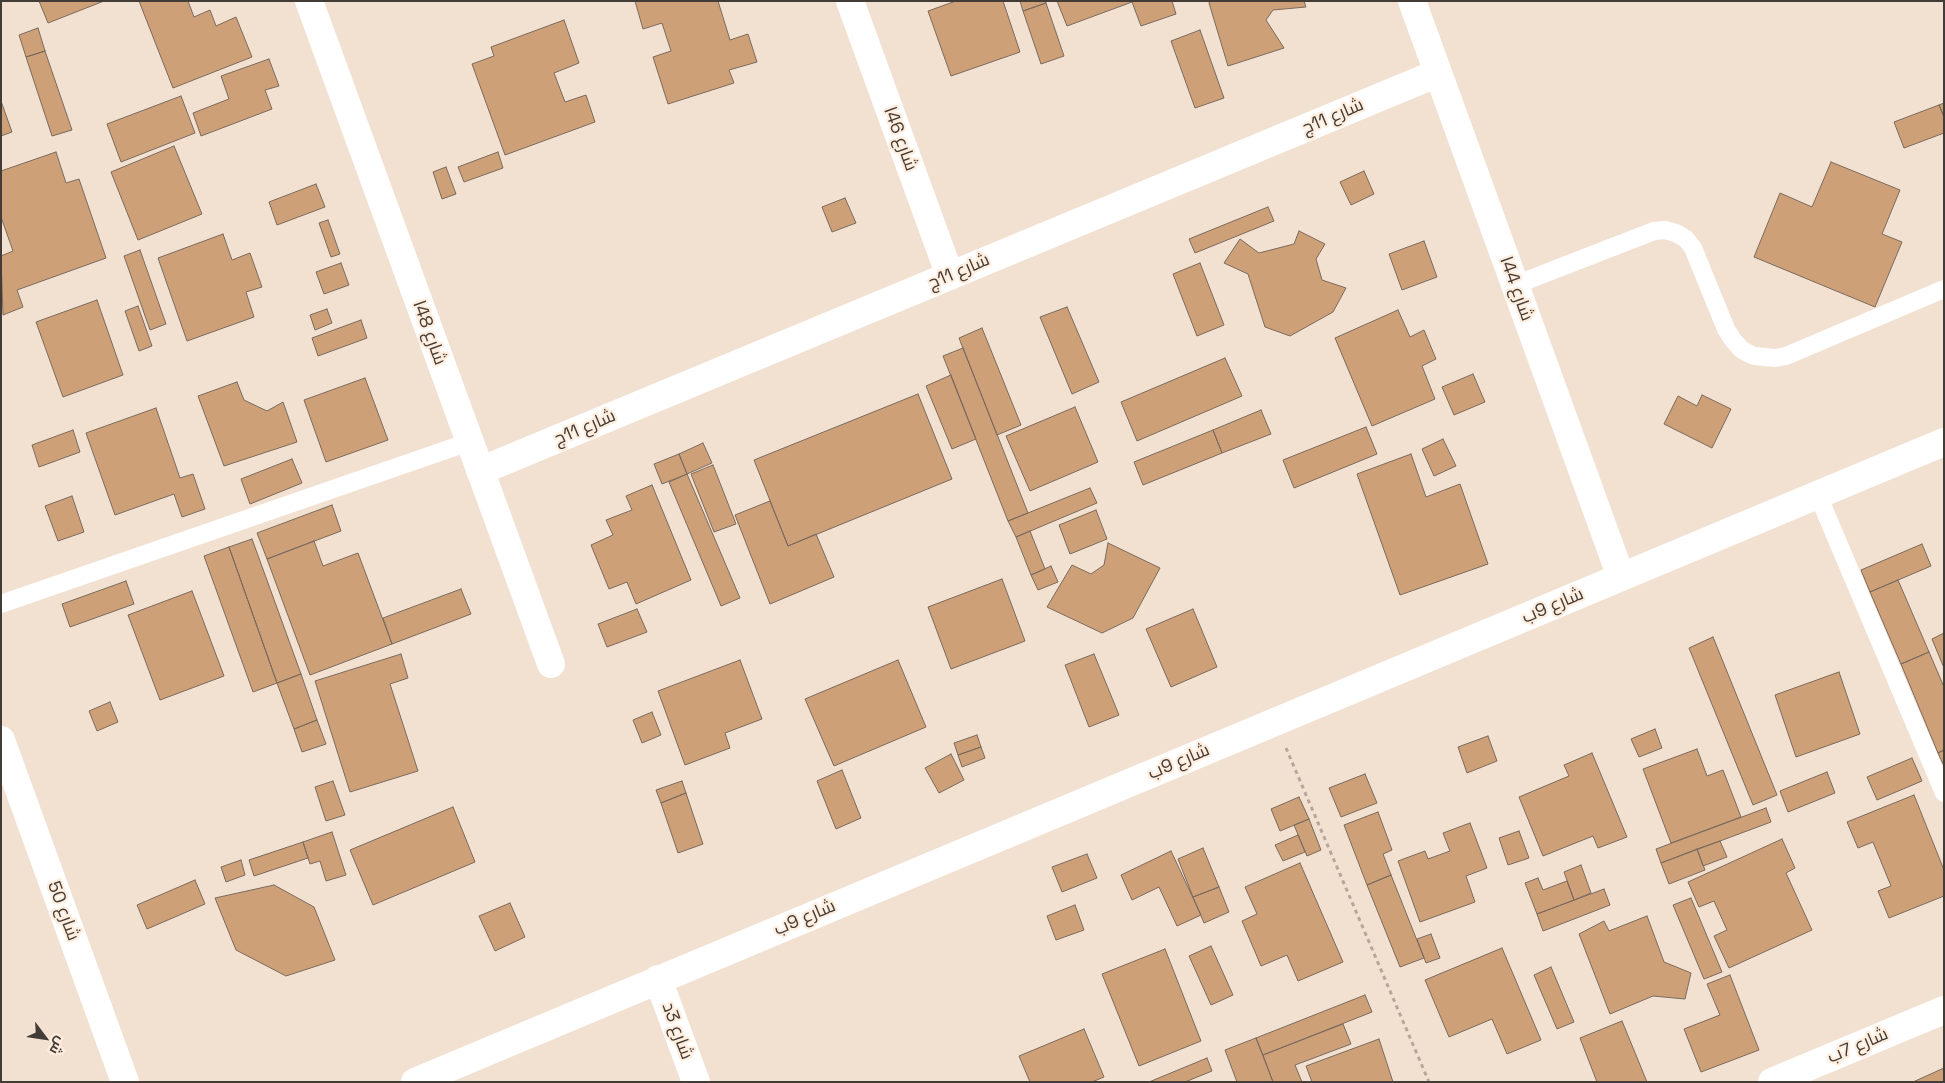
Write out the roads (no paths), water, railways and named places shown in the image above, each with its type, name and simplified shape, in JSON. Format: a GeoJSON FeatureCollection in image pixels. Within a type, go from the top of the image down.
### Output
{"type":"FeatureCollection","features":[{"type":"Feature","properties":{"kind":"street","name":"شارع 48ا"},"geometry":{"type":"LineString","coordinates":[[309,1],[551,664]]}},
{"type":"Feature","properties":{"kind":"street","name":"شارع 46ا"},"geometry":{"type":"LineString","coordinates":[[850,1],[950,276]]}},
{"type":"Feature","properties":{"kind":"street","name":"شارع 44ا"},"geometry":{"type":"LineString","coordinates":[[1412,1],[1621,577]]}},
{"type":"Feature","properties":{"kind":"street","name":"شارع 11ج"},"geometry":{"type":"LineString","coordinates":[[480,472],[1438,73]]}},
{"type":"Feature","properties":{"kind":"street","name":"شارع 9ب"},"geometry":{"type":"LineString","coordinates":[[414,1082],[1944,442]]}},
{"type":"Feature","properties":{"kind":"street","name":"شارع 50"},"geometry":{"type":"LineString","coordinates":[[1,740],[125,1082]]}},
{"type":"Feature","properties":{"kind":"street","name":"شارع 3د"},"geometry":{"type":"LineString","coordinates":[[658,979],[696,1082]]}},
{"type":"Feature","properties":{"kind":"street","name":"شارع 7ب"},"geometry":{"type":"LineString","coordinates":[[1772,1082],[1944,1010]]}},
{"type":"Feature","properties":{"kind":"lane"},"geometry":{"type":"LineString","coordinates":[[1515,285],[1654,231],[1665,230],[1676,233],[1686,239],[1692,248],[1726,329],[1733,340],[1742,350],[1754,356],[1775,358],[1786,356],[1944,289]]}},
{"type":"Feature","properties":{"kind":"lane"},"geometry":{"type":"LineString","coordinates":[[1,604],[469,442]]}},
{"type":"Feature","properties":{"kind":"lane"},"geometry":{"type":"LineString","coordinates":[[1818,494],[1944,793]]}}]}
